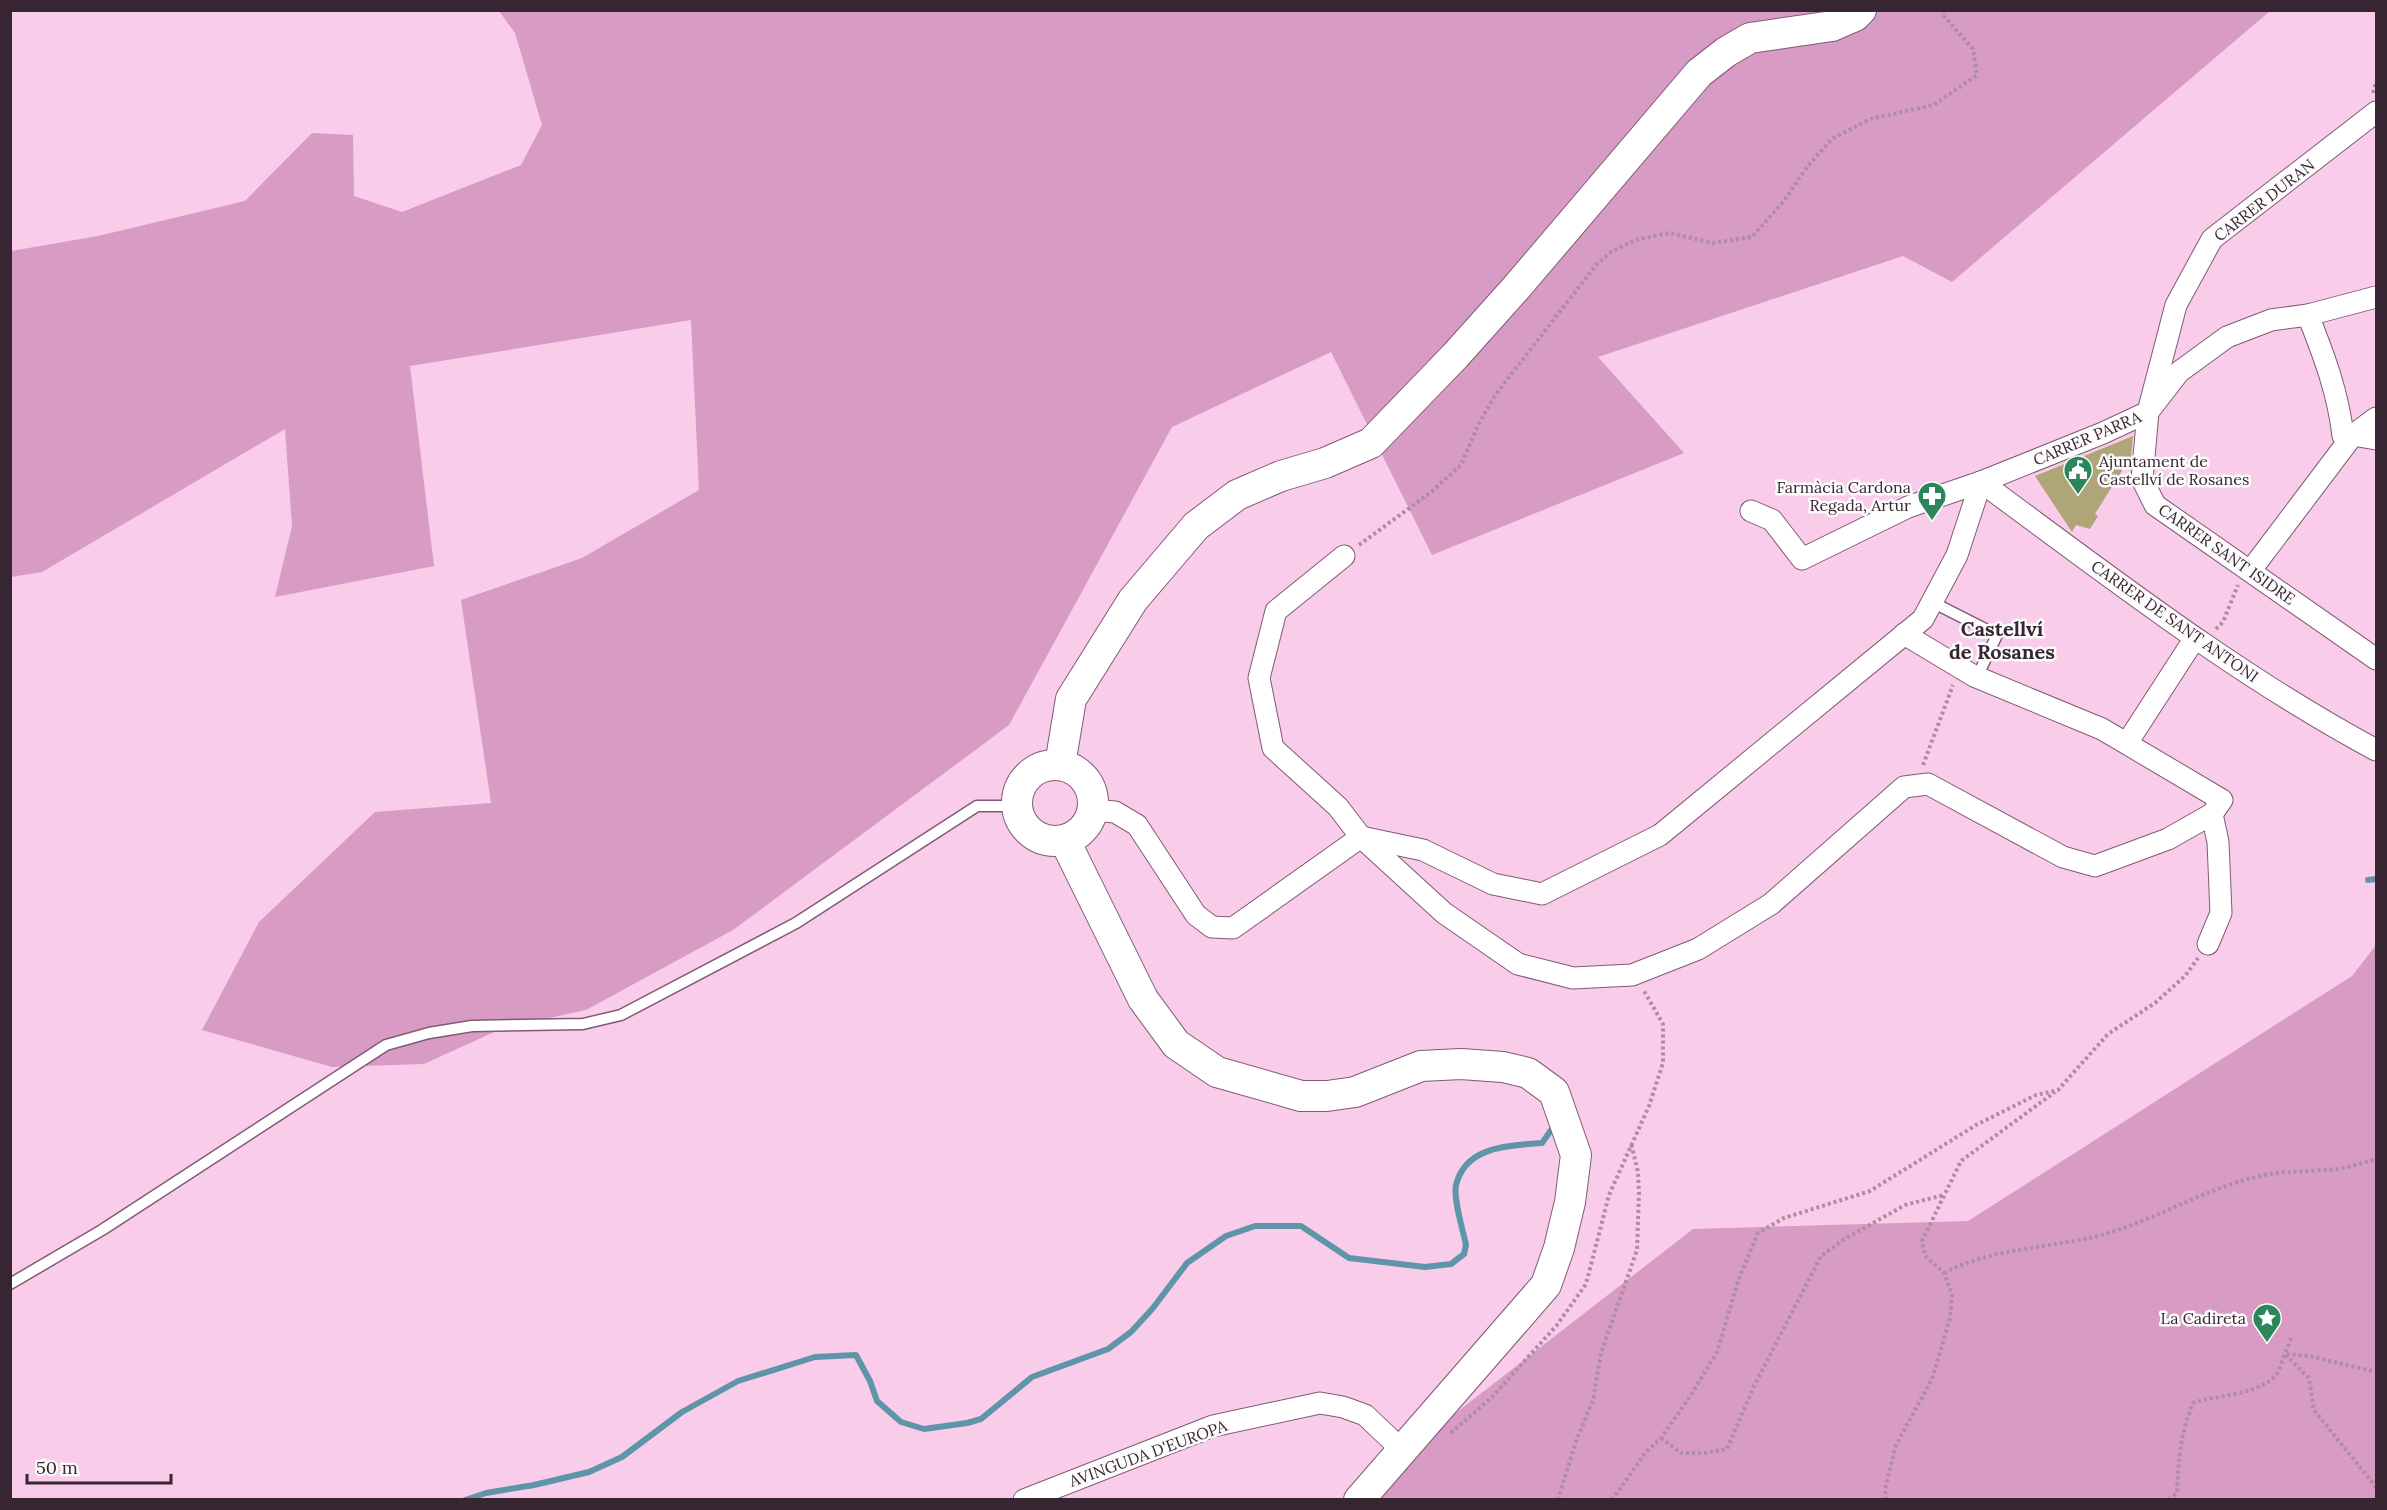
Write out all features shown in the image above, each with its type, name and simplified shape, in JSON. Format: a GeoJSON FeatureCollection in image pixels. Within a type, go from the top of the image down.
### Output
{"type":"FeatureCollection","features":[{"type":"Feature","properties":{"kind":"street"},"geometry":{"type":"LineString","coordinates":[[1060,765],[1071,699],[1133,600],[1196,526],[1237,495],[1281,476],[1325,464],[1371,443],[1455,356],[1516,288],[1699,73],[1726,52],[1750,38],[1832,26],[1855,16],[1861,10]]}},
{"type":"Feature","properties":{"kind":"street","name":"CARRER DURAN"},"geometry":{"type":"LineString","coordinates":[[2148,412],[2176,305],[2212,239],[2376,112]]}},
{"type":"Feature","properties":{"kind":"street","name":"CARRER PARRA"},"geometry":{"type":"LineString","coordinates":[[1751,511],[1772,520],[1802,559],[1908,507],[1980,482],[2103,433],[2148,412],[2179,372],[2227,337],[2271,320],[2308,315],[2376,297]]}},
{"type":"Feature","properties":{"kind":"street"},"geometry":{"type":"LineString","coordinates":[[2308,315],[2340,404],[2343,436],[2353,435],[2376,439]]}},
{"type":"Feature","properties":{"kind":"street","name":"CARRER SANT ISIDRE"},"geometry":{"type":"LineString","coordinates":[[2148,412],[2142,478],[2155,505],[2376,659]]}},
{"type":"Feature","properties":{"kind":"street"},"geometry":{"type":"LineString","coordinates":[[2251,570],[2353,435],[2376,418]]}},
{"type":"Feature","properties":{"kind":"street"},"geometry":{"type":"LineString","coordinates":[[1093,810],[1115,812],[1137,825],[1196,915],[1212,927],[1233,928],[1361,837],[1424,850],[1493,884],[1542,894],[1660,835],[1923,619],[1957,555],[1980,482]]}},
{"type":"Feature","properties":{"kind":"street","name":"CARRER DE SANT ANTONI"},"geometry":{"type":"LineString","coordinates":[[1980,482],[2195,638],[2348,735],[2376,750]]}},
{"type":"Feature","properties":{"kind":"street"},"geometry":{"type":"LineString","coordinates":[[1344,556],[1276,611],[1259,678],[1272,748],[1338,807],[1361,837],[1444,913],[1518,964],[1573,978],[1632,975],[1698,949],[1771,904],[1904,787],[1928,784],[2063,857],[2095,866],[2168,839],[2217,807]]}},
{"type":"Feature","properties":{"kind":"street"},"geometry":{"type":"LineString","coordinates":[[1904,634],[1968,672],[2102,729],[2127,742],[2217,807]]}},
{"type":"Feature","properties":{"kind":"street"},"geometry":{"type":"LineString","coordinates":[[2127,742],[2195,638]]}},
{"type":"Feature","properties":{"kind":"street"},"geometry":{"type":"LineString","coordinates":[[1060,765],[1074,770],[1086,780],[1092,794],[1093,810],[1083,829],[1065,841],[1048,841],[1033,835],[1022,822],[1016,806],[1019,789],[1028,775],[1043,766],[1060,765]]}},
{"type":"Feature","properties":{"kind":"street"},"geometry":{"type":"LineString","coordinates":[[2208,944],[2221,913],[2217,807]]}},
{"type":"Feature","properties":{"kind":"street"},"geometry":{"type":"LineString","coordinates":[[1065,841],[1143,999],[1176,1044],[1217,1072],[1301,1096],[1327,1096],[1355,1092],[1421,1066],[1461,1064],[1503,1067],[1528,1073],[1554,1092],[1576,1155],[1570,1202],[1559,1248],[1546,1284],[1359,1500]]}},
{"type":"Feature","properties":{"kind":"street","name":"AVINGUDA D'EUROPA"},"geometry":{"type":"LineString","coordinates":[[1024,1500],[1213,1426],[1320,1403],[1343,1407],[1365,1415],[1401,1449]]}},
{"type":"Feature","properties":{"kind":"lane"},"geometry":{"type":"LineString","coordinates":[[1932,602],[1997,635],[1968,672]]}},
{"type":"Feature","properties":{"kind":"lane"},"geometry":{"type":"LineString","coordinates":[[10,1284],[102,1230],[386,1045],[429,1033],[472,1026],[583,1024],[621,1015],[796,923],[977,806],[1016,806]]}},
{"type":"Feature","properties":{"kind":"path"},"geometry":{"type":"LineString","coordinates":[[1344,556],[1430,493],[1461,465],[1479,423],[1496,394],[1596,265],[1611,252],[1635,240],[1668,233],[1713,243],[1752,237],[1783,202],[1807,167],[1832,139],[1870,119],[1934,105],[1977,75],[1973,49],[1944,16],[1944,10]]}},
{"type":"Feature","properties":{"kind":"path"},"geometry":{"type":"LineString","coordinates":[[2195,638],[2208,637],[2223,622],[2240,580],[2251,570]]}},
{"type":"Feature","properties":{"kind":"path"},"geometry":{"type":"LineString","coordinates":[[1916,786],[1968,672]]}},
{"type":"Feature","properties":{"kind":"path"},"geometry":{"type":"LineString","coordinates":[[1886,1500],[1885,1489],[1896,1445],[1932,1379],[1950,1318],[1952,1295],[1944,1273],[1925,1256],[1922,1241],[1961,1161],[2058,1090],[2108,1034],[2156,1003],[2185,976],[2208,944]]}},
{"type":"Feature","properties":{"kind":"path"},"geometry":{"type":"LineString","coordinates":[[1558,1500],[1576,1441],[1593,1400],[1601,1353],[1637,1250],[1640,1192],[1631,1143],[1649,1106],[1664,1063],[1663,1024],[1632,975]]}},
{"type":"Feature","properties":{"kind":"path"},"geometry":{"type":"LineString","coordinates":[[1612,1500],[1646,1452],[1661,1438],[1717,1352],[1738,1281],[1758,1233],[1784,1218],[1870,1191],[1976,1125],[2036,1095],[2058,1090]]}},
{"type":"Feature","properties":{"kind":"path"},"geometry":{"type":"LineString","coordinates":[[1944,1273],[1975,1260],[2096,1236],[2162,1212],[2210,1191],[2259,1176],[2292,1170],[2325,1170],[2376,1159]]}},
{"type":"Feature","properties":{"kind":"path"},"geometry":{"type":"LineString","coordinates":[[1661,1438],[1680,1453],[1706,1453],[1727,1449],[1754,1386],[1821,1256],[1843,1240],[1905,1205],[1944,1195]]}},
{"type":"Feature","properties":{"kind":"path"},"geometry":{"type":"LineString","coordinates":[[2169,1500],[2177,1493],[2178,1465],[2186,1420],[2193,1403],[2263,1385],[2277,1375],[2291,1338]]}},
{"type":"Feature","properties":{"kind":"path"},"geometry":{"type":"LineString","coordinates":[[2285,1354],[2309,1356],[2376,1372]]}},
{"type":"Feature","properties":{"kind":"path"},"geometry":{"type":"LineString","coordinates":[[2285,1354],[2309,1378],[2314,1410],[2376,1487]]}},
{"type":"Feature","properties":{"kind":"shaded area"},"geometry":{"type":"Polygon","coordinates":[[[499,11],[2270,11],[1952,282],[1903,256],[1598,357],[1684,453],[1432,555],[1331,352],[1172,427],[1009,725],[733,930],[586,1010],[503,1028],[424,1064],[332,1067],[202,1030],[259,922],[375,812],[491,803],[461,600],[582,558],[699,490],[691,320],[410,366],[434,566],[275,597],[292,526],[285,429],[42,572],[11,577],[11,251],[98,236],[245,201],[312,133],[353,135],[354,196],[402,212],[521,165],[542,125],[515,33],[499,11]]]}},
{"type":"Feature","properties":{"kind":"shaded area"},"geometry":{"type":"Polygon","coordinates":[[[2376,945],[2376,1499],[1347,1500],[1354,1492],[1693,1229],[1968,1221],[2352,976],[2376,945]]]}},
{"type":"Feature","properties":{"kind":"building","name":"Ajuntament de Castellví de Rosanes"},"geometry":{"type":"Polygon","coordinates":[[[2133,436],[2131,456],[2095,514],[2098,516],[2090,529],[2076,525],[2072,532],[2035,476],[2133,436]]]}},
{"type":"Feature","properties":{"kind":"waterway"},"geometry":{"type":"LineString","coordinates":[[2368,880],[2376,879]]}},
{"type":"Feature","properties":{"kind":"waterway"},"geometry":{"type":"LineString","coordinates":[[465,1500],[486,1493],[589,1472],[622,1457],[682,1412],[738,1381],[815,1357],[856,1355],[870,1381],[877,1401],[901,1422],[924,1429],[981,1419],[1032,1377],[1108,1349],[1131,1332],[1153,1308],[1187,1263],[1226,1236],[1255,1226],[1301,1226],[1349,1258],[1425,1267],[1451,1264],[1464,1254],[1466,1245],[1455,1191],[1461,1172],[1469,1162],[1491,1150],[1542,1143],[1554,1126]]}},
{"type":"Feature","properties":{"kind":"place","name":"Ajuntament de Castellví de Rosanes"},"geometry":{"type":"Point","coordinates":[2078,496]}},
{"type":"Feature","properties":{"kind":"place","name":"Farmàcia Cardona Regada, Artur"},"geometry":{"type":"Point","coordinates":[1932,522]}},
{"type":"Feature","properties":{"kind":"place","name":"La Cadireta"},"geometry":{"type":"Point","coordinates":[2267,1344]}},
{"type":"Feature","properties":{"kind":"district","name":"Castellví de Rosanes"},"geometry":{"type":"Point","coordinates":[2002,640]}}]}
